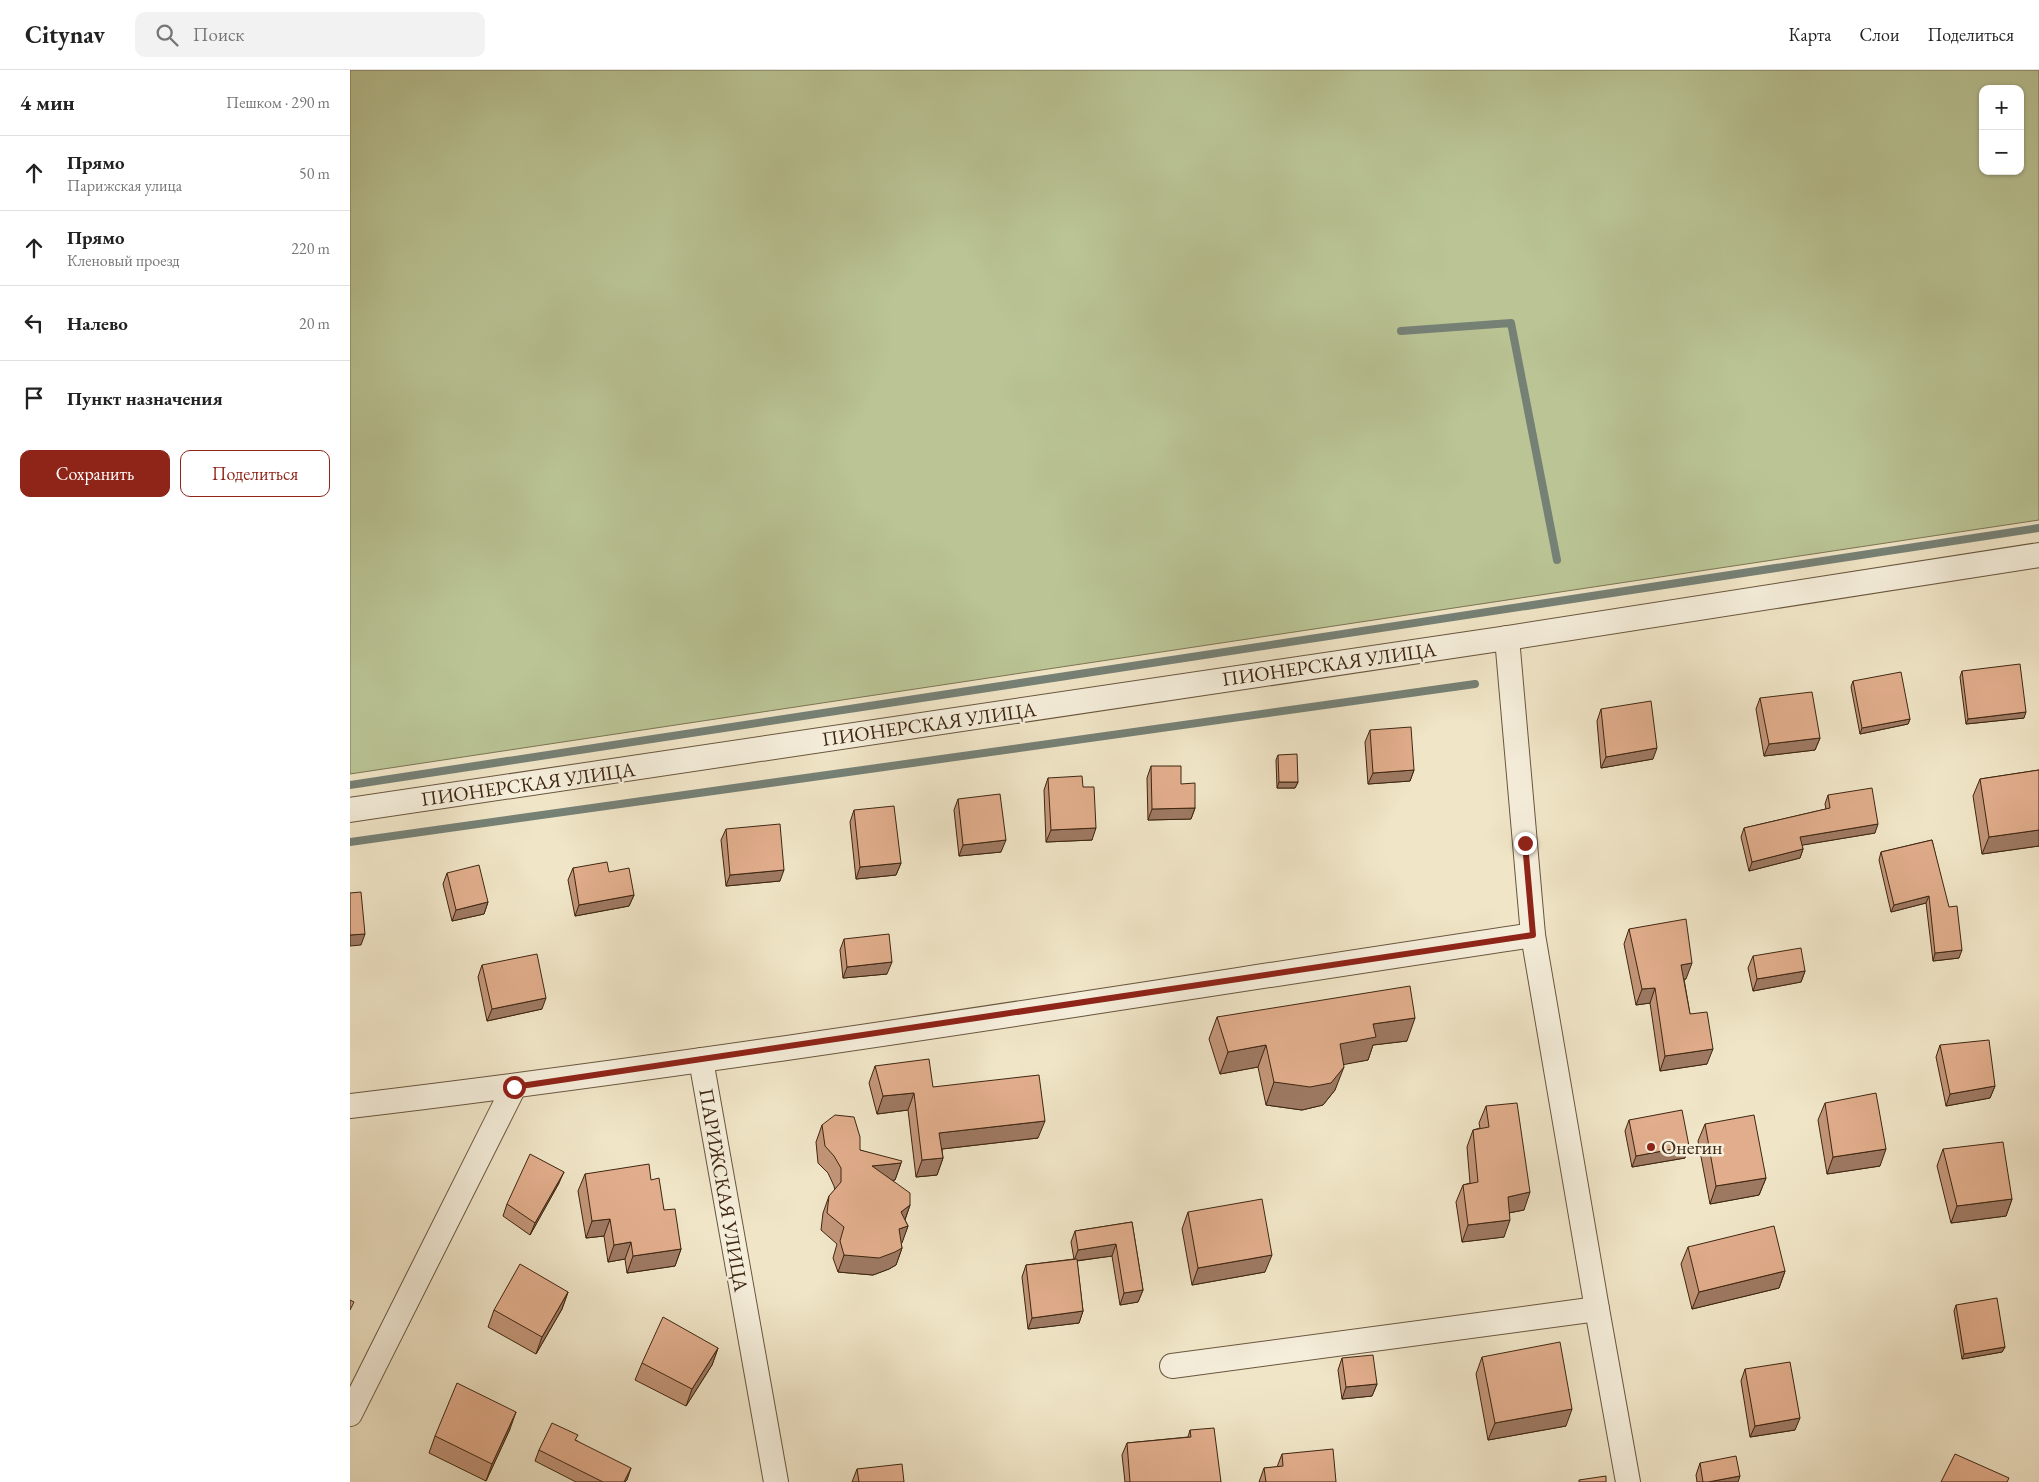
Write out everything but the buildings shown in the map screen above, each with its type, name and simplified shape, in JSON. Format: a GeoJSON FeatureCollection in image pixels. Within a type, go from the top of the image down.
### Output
{"type":"FeatureCollection","features":[{"type":"Feature","properties":{"kind":"street","name":"ПИОНЕРСКАЯ УЛИЦА"},"geometry":{"type":"LineString","coordinates":[[350,810],[1507,638],[2039,555]]}},
{"type":"Feature","properties":{"kind":"street"},"geometry":{"type":"LineString","coordinates":[[1507,638],[1533,935],[1628,1482]]}},
{"type":"Feature","properties":{"kind":"street"},"geometry":{"type":"LineString","coordinates":[[701,1060],[1533,935]]}},
{"type":"Feature","properties":{"kind":"street","name":"ПАРИЖСКАЯ УЛИЦА"},"geometry":{"type":"LineString","coordinates":[[350,1106],[514,1087],[701,1060],[776,1482]]}},
{"type":"Feature","properties":{"kind":"street"},"geometry":{"type":"LineString","coordinates":[[350,1414],[514,1087]]}},
{"type":"Feature","properties":{"kind":"street"},"geometry":{"type":"LineString","coordinates":[[1172,1366],[1597,1309]]}},
{"type":"Feature","properties":{"kind":"green space"},"geometry":{"type":"Polygon","coordinates":[[[350,70],[2039,70],[2039,520],[350,774],[350,70]]]}},
{"type":"Feature","properties":{"kind":"waterway"},"geometry":{"type":"LineString","coordinates":[[1401,331],[1511,323],[1557,560]]}},
{"type":"Feature","properties":{"kind":"waterway"},"geometry":{"type":"LineString","coordinates":[[350,785],[2039,528]]}},
{"type":"Feature","properties":{"kind":"waterway"},"geometry":{"type":"LineString","coordinates":[[350,842],[1475,684]]}},
{"type":"Feature","properties":{"kind":"place","name":"Онегин"},"geometry":{"type":"Point","coordinates":[1651,1147]}},
{"type":"Feature","properties":{"kind":"route"},"geometry":{"type":"LineString","coordinates":[[514,1087],[1533,935],[1525,843]]}}]}
